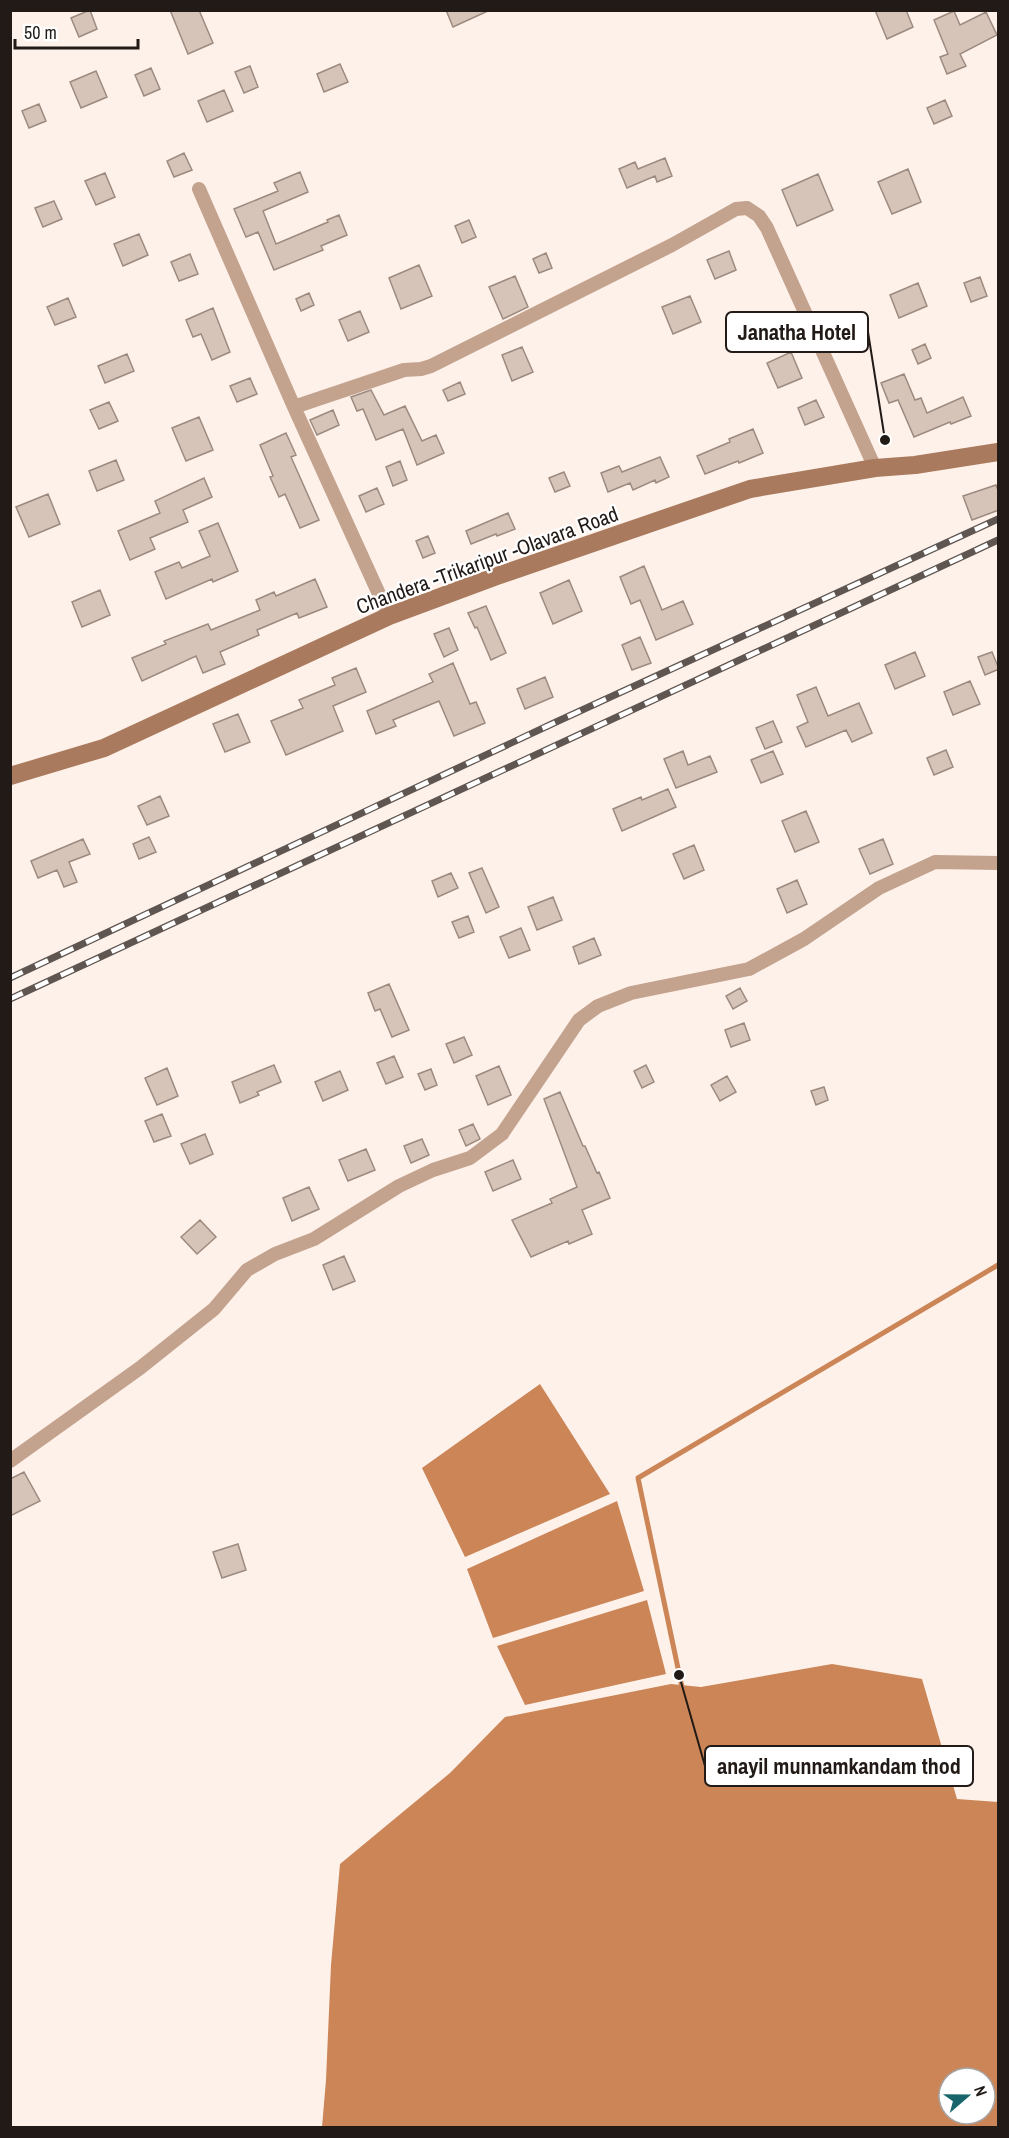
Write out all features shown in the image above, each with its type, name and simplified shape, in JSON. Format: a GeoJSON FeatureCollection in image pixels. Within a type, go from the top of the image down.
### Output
{"type":"FeatureCollection","features":[{"type":"Feature","properties":{"kind":"main road","name":"Chandera -Trikaripur -Olavara Road"},"geometry":{"type":"LineString","coordinates":[[10,776],[104,748],[389,616],[494,577],[750,489],[875,468],[915,465],[999,452]]}},
{"type":"Feature","properties":{"kind":"street"},"geometry":{"type":"LineString","coordinates":[[199,189],[294,407],[389,616]]}},
{"type":"Feature","properties":{"kind":"street"},"geometry":{"type":"LineString","coordinates":[[294,407],[396,373],[431,366],[672,245],[736,210],[747,208],[759,216],[767,228],[875,468]]}},
{"type":"Feature","properties":{"kind":"street"},"geometry":{"type":"LineString","coordinates":[[10,1461],[140,1368],[214,1309],[247,1270],[275,1254],[314,1239],[399,1186],[433,1170],[470,1158],[502,1134],[579,1020],[598,1006],[631,993],[749,969],[804,939],[879,888],[935,862],[999,864]]}},
{"type":"Feature","properties":{"kind":"shaded area"},"geometry":{"type":"Polygon","coordinates":[[[540,1384],[610,1494],[465,1557],[422,1468],[540,1384]]]}},
{"type":"Feature","properties":{"kind":"shaded area"},"geometry":{"type":"Polygon","coordinates":[[[617,1501],[644,1591],[493,1638],[467,1569],[617,1501]]]}},
{"type":"Feature","properties":{"kind":"shaded area"},"geometry":{"type":"Polygon","coordinates":[[[647,1600],[666,1674],[525,1705],[497,1646],[647,1600]]]}},
{"type":"Feature","properties":{"kind":"shaded area"},"geometry":{"type":"Polygon","coordinates":[[[832,1664],[922,1679],[957,1799],[998,1802],[998,2127],[322,2127],[331,1965],[340,1864],[450,1773],[505,1717],[671,1684],[701,1687],[832,1664]]]}},
{"type":"Feature","properties":{"kind":"building"},"geometry":{"type":"Polygon","coordinates":[[[90,10],[97,29],[79,37],[71,18],[90,10]]]}},
{"type":"Feature","properties":{"kind":"building"},"geometry":{"type":"Polygon","coordinates":[[[170,10],[199,10],[213,43],[188,54],[170,10]]]}},
{"type":"Feature","properties":{"kind":"building"},"geometry":{"type":"Polygon","coordinates":[[[446,10],[490,10],[453,27],[446,10]]]}},
{"type":"Feature","properties":{"kind":"building"},"geometry":{"type":"Polygon","coordinates":[[[875,10],[906,10],[913,27],[887,39],[875,10]]]}},
{"type":"Feature","properties":{"kind":"building"},"geometry":{"type":"Polygon","coordinates":[[[954,11],[960,25],[986,12],[997,35],[960,54],[966,66],[947,74],[940,57],[948,54],[934,20],[954,11]]]}},
{"type":"Feature","properties":{"kind":"building"},"geometry":{"type":"Polygon","coordinates":[[[340,64],[348,82],[324,92],[317,74],[340,64]]]}},
{"type":"Feature","properties":{"kind":"building"},"geometry":{"type":"Polygon","coordinates":[[[250,66],[258,87],[244,93],[235,72],[250,66]]]}},
{"type":"Feature","properties":{"kind":"building"},"geometry":{"type":"Polygon","coordinates":[[[151,68],[160,89],[144,96],[135,75],[151,68]]]}},
{"type":"Feature","properties":{"kind":"building"},"geometry":{"type":"Polygon","coordinates":[[[96,71],[107,97],[81,108],[70,82],[96,71]]]}},
{"type":"Feature","properties":{"kind":"building"},"geometry":{"type":"Polygon","coordinates":[[[224,90],[233,111],[207,122],[198,101],[224,90]]]}},
{"type":"Feature","properties":{"kind":"building"},"geometry":{"type":"Polygon","coordinates":[[[945,100],[952,116],[934,124],[927,108],[945,100]]]}},
{"type":"Feature","properties":{"kind":"building"},"geometry":{"type":"Polygon","coordinates":[[[39,104],[46,121],[29,128],[22,111],[39,104]]]}},
{"type":"Feature","properties":{"kind":"building"},"geometry":{"type":"Polygon","coordinates":[[[184,153],[192,170],[174,177],[167,161],[184,153]]]}},
{"type":"Feature","properties":{"kind":"building"},"geometry":{"type":"Polygon","coordinates":[[[665,158],[672,176],[657,182],[655,176],[627,188],[619,169],[635,162],[638,169],[665,158]]]}},
{"type":"Feature","properties":{"kind":"building"},"geometry":{"type":"Polygon","coordinates":[[[908,169],[921,202],[892,214],[878,182],[908,169]]]}},
{"type":"Feature","properties":{"kind":"building"},"geometry":{"type":"Polygon","coordinates":[[[300,172],[308,192],[263,211],[276,244],[339,215],[347,235],[321,246],[323,250],[274,270],[258,232],[246,237],[234,209],[278,191],[274,183],[300,172]]]}},
{"type":"Feature","properties":{"kind":"building"},"geometry":{"type":"Polygon","coordinates":[[[105,173],[115,197],[96,205],[85,181],[105,173]]]}},
{"type":"Feature","properties":{"kind":"building"},"geometry":{"type":"Polygon","coordinates":[[[818,174],[833,210],[797,226],[782,190],[818,174]]]}},
{"type":"Feature","properties":{"kind":"building"},"geometry":{"type":"Polygon","coordinates":[[[54,201],[62,219],[43,227],[35,208],[54,201]]]}},
{"type":"Feature","properties":{"kind":"building"},"geometry":{"type":"Polygon","coordinates":[[[469,220],[476,237],[462,243],[455,226],[469,220]]]}},
{"type":"Feature","properties":{"kind":"building"},"geometry":{"type":"Polygon","coordinates":[[[139,234],[148,255],[123,266],[114,244],[139,234]]]}},
{"type":"Feature","properties":{"kind":"building"},"geometry":{"type":"Polygon","coordinates":[[[729,251],[736,270],[715,279],[707,260],[729,251]]]}},
{"type":"Feature","properties":{"kind":"building"},"geometry":{"type":"Polygon","coordinates":[[[546,253],[552,268],[539,273],[533,259],[546,253]]]}},
{"type":"Feature","properties":{"kind":"building"},"geometry":{"type":"Polygon","coordinates":[[[190,254],[198,274],[179,281],[171,262],[190,254]]]}},
{"type":"Feature","properties":{"kind":"building"},"geometry":{"type":"Polygon","coordinates":[[[419,265],[432,296],[401,309],[389,278],[419,265]]]}},
{"type":"Feature","properties":{"kind":"building"},"geometry":{"type":"Polygon","coordinates":[[[515,276],[528,307],[503,319],[489,287],[515,276]]]}},
{"type":"Feature","properties":{"kind":"building"},"geometry":{"type":"Polygon","coordinates":[[[980,277],[987,296],[971,302],[964,283],[980,277]]]}},
{"type":"Feature","properties":{"kind":"building"},"geometry":{"type":"Polygon","coordinates":[[[918,283],[927,306],[899,318],[890,295],[918,283]]]}},
{"type":"Feature","properties":{"kind":"building"},"geometry":{"type":"Polygon","coordinates":[[[309,293],[314,305],[301,311],[296,299],[309,293]]]}},
{"type":"Feature","properties":{"kind":"building"},"geometry":{"type":"Polygon","coordinates":[[[690,296],[701,322],[673,334],[662,307],[690,296]]]}},
{"type":"Feature","properties":{"kind":"building"},"geometry":{"type":"Polygon","coordinates":[[[68,298],[76,317],[55,325],[47,307],[68,298]]]}},
{"type":"Feature","properties":{"kind":"building"},"geometry":{"type":"Polygon","coordinates":[[[213,308],[230,352],[212,360],[201,334],[193,337],[186,320],[213,308]]]}},
{"type":"Feature","properties":{"kind":"building"},"geometry":{"type":"Polygon","coordinates":[[[360,311],[369,332],[348,341],[339,320],[360,311]]]}},
{"type":"Feature","properties":{"kind":"building"},"geometry":{"type":"Polygon","coordinates":[[[925,344],[931,358],[918,364],[912,350],[925,344]]]}},
{"type":"Feature","properties":{"kind":"building"},"geometry":{"type":"Polygon","coordinates":[[[522,347],[533,372],[512,381],[502,355],[522,347]]]}},
{"type":"Feature","properties":{"kind":"building"},"geometry":{"type":"Polygon","coordinates":[[[791,352],[802,378],[778,388],[767,363],[791,352]]]}},
{"type":"Feature","properties":{"kind":"building"},"geometry":{"type":"Polygon","coordinates":[[[127,354],[134,371],[105,383],[98,366],[127,354]]]}},
{"type":"Feature","properties":{"kind":"building"},"geometry":{"type":"Polygon","coordinates":[[[904,374],[915,400],[921,398],[927,413],[963,397],[971,416],[914,437],[898,400],[889,403],[881,383],[904,374]]]}},
{"type":"Feature","properties":{"kind":"building"},"geometry":{"type":"Polygon","coordinates":[[[250,378],[257,394],[237,402],[230,386],[250,378]]]}},
{"type":"Feature","properties":{"kind":"building"},"geometry":{"type":"Polygon","coordinates":[[[460,382],[465,394],[448,401],[443,390],[460,382]]]}},
{"type":"Feature","properties":{"kind":"building"},"geometry":{"type":"Polygon","coordinates":[[[371,390],[384,415],[405,406],[422,441],[436,435],[444,453],[417,465],[403,429],[376,440],[363,409],[357,411],[351,397],[371,390]]]}},
{"type":"Feature","properties":{"kind":"building"},"geometry":{"type":"Polygon","coordinates":[[[816,400],[824,417],[805,425],[798,408],[816,400]]]}},
{"type":"Feature","properties":{"kind":"building"},"geometry":{"type":"Polygon","coordinates":[[[109,402],[118,421],[99,429],[90,410],[109,402]]]}},
{"type":"Feature","properties":{"kind":"building"},"geometry":{"type":"Polygon","coordinates":[[[333,410],[339,425],[317,435],[310,420],[333,410]]]}},
{"type":"Feature","properties":{"kind":"building"},"geometry":{"type":"Polygon","coordinates":[[[199,417],[213,450],[186,461],[172,428],[199,417]]]}},
{"type":"Feature","properties":{"kind":"building"},"geometry":{"type":"Polygon","coordinates":[[[753,429],[763,453],[705,474],[697,456],[753,429]]]}},
{"type":"Feature","properties":{"kind":"building"},"geometry":{"type":"Polygon","coordinates":[[[286,433],[296,455],[291,457],[319,520],[300,528],[285,494],[279,497],[260,445],[286,433]]]}},
{"type":"Feature","properties":{"kind":"building"},"geometry":{"type":"Polygon","coordinates":[[[660,457],[669,477],[656,483],[655,480],[633,490],[630,483],[608,492],[601,473],[619,466],[622,472],[660,457]]]}},
{"type":"Feature","properties":{"kind":"building"},"geometry":{"type":"Polygon","coordinates":[[[116,460],[124,480],[97,491],[89,471],[116,460]]]}},
{"type":"Feature","properties":{"kind":"building"},"geometry":{"type":"Polygon","coordinates":[[[400,461],[407,480],[393,486],[386,467],[400,461]]]}},
{"type":"Feature","properties":{"kind":"building"},"geometry":{"type":"Polygon","coordinates":[[[564,472],[570,486],[555,492],[549,478],[564,472]]]}},
{"type":"Feature","properties":{"kind":"building"},"geometry":{"type":"Polygon","coordinates":[[[204,478],[212,497],[183,510],[188,522],[150,538],[155,549],[130,560],[118,531],[160,513],[155,501],[204,478]]]}},
{"type":"Feature","properties":{"kind":"building"},"geometry":{"type":"Polygon","coordinates":[[[996,485],[999,493],[999,510],[972,520],[963,496],[996,485]]]}},
{"type":"Feature","properties":{"kind":"building"},"geometry":{"type":"Polygon","coordinates":[[[377,488],[384,504],[366,512],[359,496],[377,488]]]}},
{"type":"Feature","properties":{"kind":"building"},"geometry":{"type":"Polygon","coordinates":[[[48,494],[60,524],[29,537],[16,507],[48,494]]]}},
{"type":"Feature","properties":{"kind":"building"},"geometry":{"type":"Polygon","coordinates":[[[508,513],[515,529],[471,544],[466,531],[508,513]]]}},
{"type":"Feature","properties":{"kind":"building"},"geometry":{"type":"Polygon","coordinates":[[[218,523],[238,571],[213,582],[212,579],[166,599],[155,572],[179,562],[182,568],[210,556],[199,531],[218,523]]]}},
{"type":"Feature","properties":{"kind":"building"},"geometry":{"type":"Polygon","coordinates":[[[428,536],[435,553],[423,558],[416,541],[428,536]]]}},
{"type":"Feature","properties":{"kind":"building"},"geometry":{"type":"Polygon","coordinates":[[[644,566],[662,610],[683,601],[693,624],[656,640],[640,600],[631,604],[620,577],[644,566]]]}},
{"type":"Feature","properties":{"kind":"building"},"geometry":{"type":"Polygon","coordinates":[[[315,579],[327,607],[299,618],[297,613],[257,630],[259,635],[220,652],[225,664],[203,673],[196,656],[142,681],[132,658],[166,644],[164,641],[208,624],[211,630],[260,610],[256,600],[274,592],[276,596],[315,579]]]}},
{"type":"Feature","properties":{"kind":"building"},"geometry":{"type":"Polygon","coordinates":[[[569,580],[582,611],[553,624],[540,593],[569,580]]]}},
{"type":"Feature","properties":{"kind":"building"},"geometry":{"type":"Polygon","coordinates":[[[100,590],[110,615],[82,627],[72,602],[100,590]]]}},
{"type":"Feature","properties":{"kind":"building"},"geometry":{"type":"Polygon","coordinates":[[[486,606],[506,653],[491,660],[477,627],[475,628],[468,613],[486,606]]]}},
{"type":"Feature","properties":{"kind":"building"},"geometry":{"type":"Polygon","coordinates":[[[449,628],[458,650],[444,657],[434,634],[449,628]]]}},
{"type":"Feature","properties":{"kind":"building"},"geometry":{"type":"Polygon","coordinates":[[[640,637],[651,663],[632,670],[622,645],[640,637]]]}},
{"type":"Feature","properties":{"kind":"building"},"geometry":{"type":"Polygon","coordinates":[[[915,652],[925,676],[895,689],[885,665],[915,652]]]}},
{"type":"Feature","properties":{"kind":"building"},"geometry":{"type":"Polygon","coordinates":[[[992,652],[999,669],[985,675],[978,657],[992,652]]]}},
{"type":"Feature","properties":{"kind":"building"},"geometry":{"type":"Polygon","coordinates":[[[453,663],[470,704],[476,702],[485,723],[454,736],[439,701],[393,720],[396,726],[376,734],[367,711],[433,682],[429,674],[453,663]]]}},
{"type":"Feature","properties":{"kind":"building"},"geometry":{"type":"Polygon","coordinates":[[[356,668],[366,692],[333,706],[343,731],[286,755],[271,721],[303,708],[299,700],[335,685],[332,678],[356,668]]]}},
{"type":"Feature","properties":{"kind":"building"},"geometry":{"type":"Polygon","coordinates":[[[545,677],[553,697],[525,709],[517,689],[545,677]]]}},
{"type":"Feature","properties":{"kind":"building"},"geometry":{"type":"Polygon","coordinates":[[[970,681],[980,704],[953,715],[944,692],[970,681]]]}},
{"type":"Feature","properties":{"kind":"building"},"geometry":{"type":"Polygon","coordinates":[[[816,687],[828,716],[859,703],[872,733],[852,742],[846,730],[806,747],[797,727],[808,722],[797,695],[816,687]]]}},
{"type":"Feature","properties":{"kind":"building"},"geometry":{"type":"Polygon","coordinates":[[[238,714],[250,742],[225,752],[213,724],[238,714]]]}},
{"type":"Feature","properties":{"kind":"building"},"geometry":{"type":"Polygon","coordinates":[[[773,721],[782,742],[765,749],[756,728],[773,721]]]}},
{"type":"Feature","properties":{"kind":"building"},"geometry":{"type":"Polygon","coordinates":[[[946,750],[953,767],[934,775],[927,758],[946,750]]]}},
{"type":"Feature","properties":{"kind":"building"},"geometry":{"type":"Polygon","coordinates":[[[683,751],[688,765],[710,756],[717,772],[676,788],[664,759],[683,751]]]}},
{"type":"Feature","properties":{"kind":"building"},"geometry":{"type":"Polygon","coordinates":[[[773,751],[783,774],[761,783],[751,760],[773,751]]]}},
{"type":"Feature","properties":{"kind":"building"},"geometry":{"type":"Polygon","coordinates":[[[668,789],[676,807],[622,831],[613,809],[668,789]]]}},
{"type":"Feature","properties":{"kind":"building"},"geometry":{"type":"Polygon","coordinates":[[[160,796],[169,816],[147,825],[138,806],[160,796]]]}},
{"type":"Feature","properties":{"kind":"building"},"geometry":{"type":"Polygon","coordinates":[[[806,811],[819,842],[795,852],[782,821],[806,811]]]}},
{"type":"Feature","properties":{"kind":"building"},"geometry":{"type":"Polygon","coordinates":[[[149,837],[156,852],[139,859],[133,844],[149,837]]]}},
{"type":"Feature","properties":{"kind":"building"},"geometry":{"type":"Polygon","coordinates":[[[83,839],[90,854],[69,862],[77,882],[64,887],[57,870],[38,878],[31,861],[83,839]]]}},
{"type":"Feature","properties":{"kind":"building"},"geometry":{"type":"Polygon","coordinates":[[[883,839],[893,864],[870,874],[859,849],[883,839]]]}},
{"type":"Feature","properties":{"kind":"building"},"geometry":{"type":"Polygon","coordinates":[[[694,845],[704,870],[684,879],[673,854],[694,845]]]}},
{"type":"Feature","properties":{"kind":"building"},"geometry":{"type":"Polygon","coordinates":[[[482,868],[499,907],[486,913],[469,873],[482,868]]]}},
{"type":"Feature","properties":{"kind":"building"},"geometry":{"type":"Polygon","coordinates":[[[451,873],[458,888],[438,897],[432,881],[451,873]]]}},
{"type":"Feature","properties":{"kind":"building"},"geometry":{"type":"Polygon","coordinates":[[[797,880],[807,904],[787,913],[777,889],[797,880]]]}},
{"type":"Feature","properties":{"kind":"building"},"geometry":{"type":"Polygon","coordinates":[[[553,897],[562,920],[537,930],[528,907],[553,897]]]}},
{"type":"Feature","properties":{"kind":"building"},"geometry":{"type":"Polygon","coordinates":[[[468,916],[474,932],[459,938],[452,922],[468,916]]]}},
{"type":"Feature","properties":{"kind":"building"},"geometry":{"type":"Polygon","coordinates":[[[521,928],[530,950],[509,958],[500,937],[521,928]]]}},
{"type":"Feature","properties":{"kind":"building"},"geometry":{"type":"Polygon","coordinates":[[[594,938],[601,955],[579,964],[573,947],[594,938]]]}},
{"type":"Feature","properties":{"kind":"building"},"geometry":{"type":"Polygon","coordinates":[[[389,984],[409,1030],[392,1037],[380,1009],[375,1011],[368,993],[389,984]]]}},
{"type":"Feature","properties":{"kind":"building"},"geometry":{"type":"Polygon","coordinates":[[[740,988],[747,1001],[733,1009],[726,996],[740,988]]]}},
{"type":"Feature","properties":{"kind":"building"},"geometry":{"type":"Polygon","coordinates":[[[744,1023],[750,1040],[731,1047],[725,1030],[744,1023]]]}},
{"type":"Feature","properties":{"kind":"building"},"geometry":{"type":"Polygon","coordinates":[[[464,1037],[472,1055],[454,1063],[446,1044],[464,1037]]]}},
{"type":"Feature","properties":{"kind":"building"},"geometry":{"type":"Polygon","coordinates":[[[394,1056],[403,1077],[386,1084],[377,1063],[394,1056]]]}},
{"type":"Feature","properties":{"kind":"building"},"geometry":{"type":"Polygon","coordinates":[[[274,1065],[281,1082],[257,1092],[259,1095],[240,1103],[232,1082],[274,1065]]]}},
{"type":"Feature","properties":{"kind":"building"},"geometry":{"type":"Polygon","coordinates":[[[646,1065],[654,1082],[642,1088],[634,1071],[646,1065]]]}},
{"type":"Feature","properties":{"kind":"building"},"geometry":{"type":"Polygon","coordinates":[[[499,1066],[511,1095],[488,1105],[476,1076],[499,1066]]]}},
{"type":"Feature","properties":{"kind":"building"},"geometry":{"type":"Polygon","coordinates":[[[167,1068],[178,1096],[157,1105],[145,1078],[167,1068]]]}},
{"type":"Feature","properties":{"kind":"building"},"geometry":{"type":"Polygon","coordinates":[[[431,1069],[437,1085],[425,1090],[418,1074],[431,1069]]]}},
{"type":"Feature","properties":{"kind":"building"},"geometry":{"type":"Polygon","coordinates":[[[340,1071],[348,1090],[323,1101],[315,1082],[340,1071]]]}},
{"type":"Feature","properties":{"kind":"building"},"geometry":{"type":"Polygon","coordinates":[[[727,1076],[736,1092],[720,1101],[711,1085],[727,1076]]]}},
{"type":"Feature","properties":{"kind":"building"},"geometry":{"type":"Polygon","coordinates":[[[824,1087],[828,1100],[816,1105],[811,1091],[824,1087]]]}},
{"type":"Feature","properties":{"kind":"building"},"geometry":{"type":"Polygon","coordinates":[[[560,1092],[583,1146],[597,1173],[599,1172],[610,1198],[582,1210],[592,1234],[569,1244],[568,1241],[531,1257],[512,1220],[552,1203],[550,1199],[577,1187],[544,1099],[560,1092]]]}},
{"type":"Feature","properties":{"kind":"building"},"geometry":{"type":"Polygon","coordinates":[[[162,1114],[171,1136],[154,1142],[145,1121],[162,1114]]]}},
{"type":"Feature","properties":{"kind":"building"},"geometry":{"type":"Polygon","coordinates":[[[473,1124],[480,1139],[466,1146],[459,1130],[473,1124]]]}},
{"type":"Feature","properties":{"kind":"building"},"geometry":{"type":"Polygon","coordinates":[[[205,1134],[213,1154],[190,1164],[181,1144],[205,1134]]]}},
{"type":"Feature","properties":{"kind":"building"},"geometry":{"type":"Polygon","coordinates":[[[422,1139],[429,1155],[411,1163],[404,1146],[422,1139]]]}},
{"type":"Feature","properties":{"kind":"building"},"geometry":{"type":"Polygon","coordinates":[[[366,1149],[375,1170],[348,1181],[339,1160],[366,1149]]]}},
{"type":"Feature","properties":{"kind":"building"},"geometry":{"type":"Polygon","coordinates":[[[513,1160],[521,1179],[493,1191],[485,1172],[513,1160]]]}},
{"type":"Feature","properties":{"kind":"building"},"geometry":{"type":"Polygon","coordinates":[[[309,1187],[319,1209],[292,1221],[283,1198],[309,1187]]]}},
{"type":"Feature","properties":{"kind":"building"},"geometry":{"type":"Polygon","coordinates":[[[200,1220],[216,1237],[197,1254],[181,1237],[200,1220]]]}},
{"type":"Feature","properties":{"kind":"building"},"geometry":{"type":"Polygon","coordinates":[[[344,1256],[355,1281],[333,1290],[323,1265],[344,1256]]]}},
{"type":"Feature","properties":{"kind":"building"},"geometry":{"type":"Polygon","coordinates":[[[24,1472],[40,1501],[10,1516],[10,1479],[24,1472]]]}},
{"type":"Feature","properties":{"kind":"building"},"geometry":{"type":"Polygon","coordinates":[[[238,1544],[246,1570],[222,1578],[213,1552],[238,1544]]]}},
{"type":"Feature","properties":{"kind":"waterway"},"geometry":{"type":"LineString","coordinates":[[683,1692],[638,1478],[998,1265]]}},
{"type":"Feature","properties":{"kind":"railway"},"geometry":{"type":"LineString","coordinates":[[10,978],[556,722],[998,519]]}},
{"type":"Feature","properties":{"kind":"railway"},"geometry":{"type":"LineString","coordinates":[[10,999],[998,540]]}},
{"type":"Feature","properties":{"kind":"place","name":"Janatha Hotel"},"geometry":{"type":"Point","coordinates":[885,440]}},
{"type":"Feature","properties":{"kind":"place","name":"anayil munnamkandam thod"},"geometry":{"type":"Point","coordinates":[679,1675]}}]}
